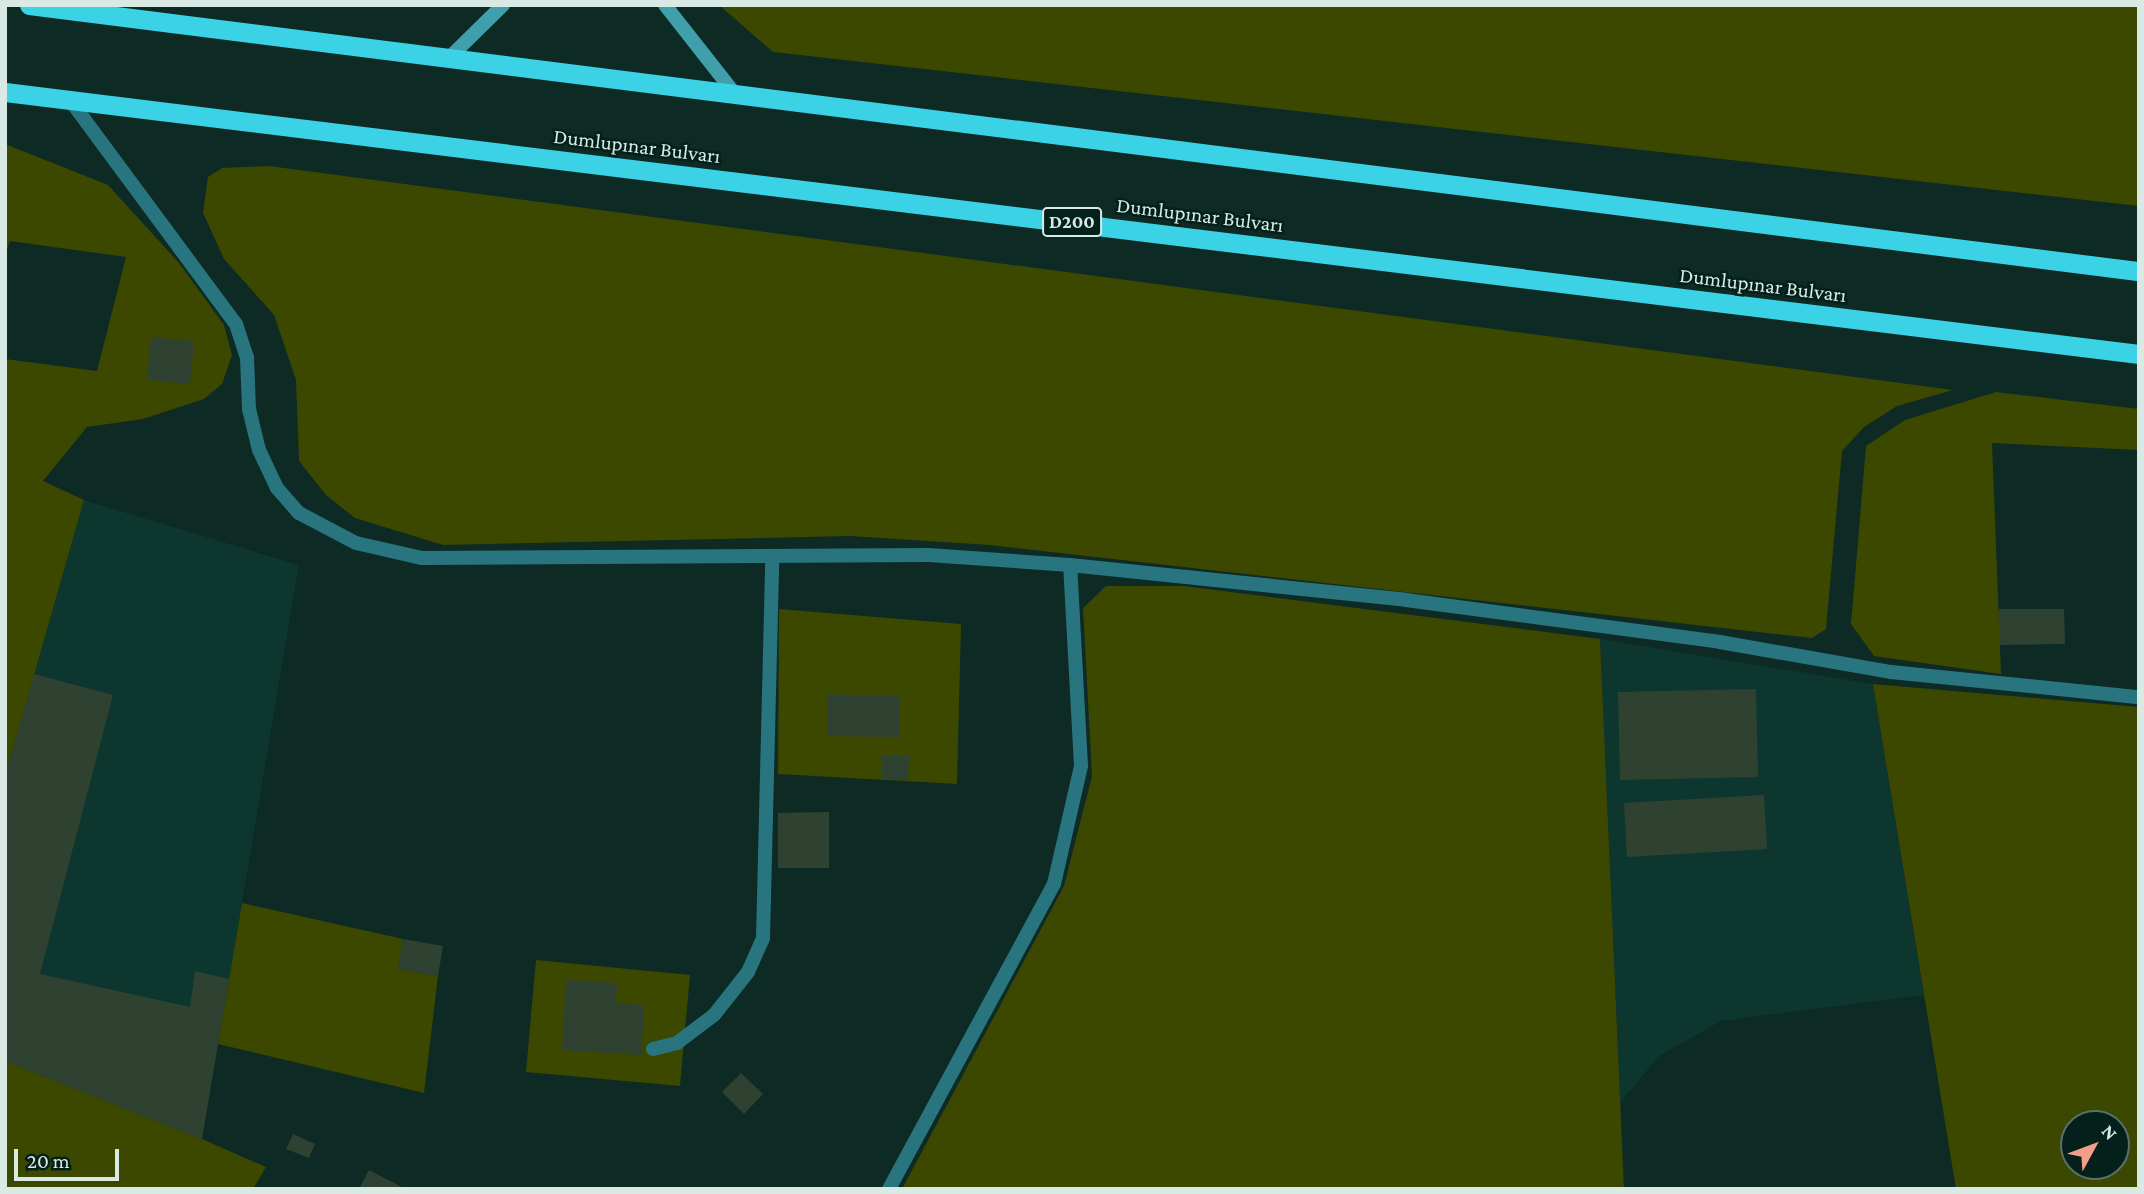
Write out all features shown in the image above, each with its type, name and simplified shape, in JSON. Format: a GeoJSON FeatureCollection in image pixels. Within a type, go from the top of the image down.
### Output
{"type":"FeatureCollection","features":[{"type":"Feature","properties":{"kind":"highway"},"geometry":{"type":"LineString","coordinates":[[29,5],[2139,271]]}},
{"type":"Feature","properties":{"kind":"highway","name":"Dumlupınar Bulvarı"},"geometry":{"type":"LineString","coordinates":[[5,92],[2139,354]]}},
{"type":"Feature","properties":{"kind":"main road"},"geometry":{"type":"LineString","coordinates":[[449,58],[503,5]]}},
{"type":"Feature","properties":{"kind":"main road"},"geometry":{"type":"LineString","coordinates":[[664,5],[735,94]]}},
{"type":"Feature","properties":{"kind":"street"},"geometry":{"type":"LineString","coordinates":[[70,100],[236,324],[247,357],[249,409],[259,450],[277,488],[299,513],[356,543],[422,558],[928,555],[1070,565],[1419,601],[1707,640],[1892,672],[2139,696]]}},
{"type":"Feature","properties":{"kind":"street"},"geometry":{"type":"LineString","coordinates":[[653,1049],[677,1043],[714,1015],[748,972],[763,938],[772,557]]}},
{"type":"Feature","properties":{"kind":"street"},"geometry":{"type":"LineString","coordinates":[[889,1189],[1054,884],[1081,766],[1070,565]]}},
{"type":"Feature","properties":{"kind":"shaded area"},"geometry":{"type":"Polygon","coordinates":[[[84,500],[299,565],[202,1139],[5,1061],[5,777],[84,500]]]}},
{"type":"Feature","properties":{"kind":"shaded area"},"geometry":{"type":"Polygon","coordinates":[[[1600,639],[1873,684],[1924,995],[1721,1021],[1659,1056],[1620,1103],[1600,639]]]}},
{"type":"Feature","properties":{"kind":"green space"},"geometry":{"type":"Polygon","coordinates":[[[719,5],[2139,5],[2139,206],[773,52],[719,5]]]}},
{"type":"Feature","properties":{"kind":"green space"},"geometry":{"type":"Polygon","coordinates":[[[5,144],[108,185],[179,263],[224,325],[232,355],[222,384],[204,399],[143,419],[87,427],[43,481],[84,500],[5,777],[5,359],[97,371],[126,257],[10,241],[5,255],[5,144]]]}},
{"type":"Feature","properties":{"kind":"green space"},"geometry":{"type":"Polygon","coordinates":[[[269,166],[1953,390],[1897,406],[1864,427],[1842,451],[1826,629],[1812,638],[990,545],[850,536],[443,545],[355,518],[326,495],[299,461],[296,380],[274,315],[224,259],[203,213],[208,177],[222,168],[269,166]]]}},
{"type":"Feature","properties":{"kind":"green space"},"geometry":{"type":"Polygon","coordinates":[[[1996,392],[2139,409],[2139,450],[1992,443],[2001,674],[1874,656],[1851,624],[1866,446],[1905,420],[1996,392]]]}},
{"type":"Feature","properties":{"kind":"green space"},"geometry":{"type":"Polygon","coordinates":[[[1106,586],[1184,586],[1600,639],[1624,1189],[902,1189],[1064,886],[1092,776],[1083,608],[1106,586]]]}},
{"type":"Feature","properties":{"kind":"green space"},"geometry":{"type":"Polygon","coordinates":[[[779,609],[961,624],[957,784],[778,774],[779,609]]]}},
{"type":"Feature","properties":{"kind":"green space"},"geometry":{"type":"Polygon","coordinates":[[[1873,684],[2139,707],[2139,1189],[1956,1189],[1873,684]]]}},
{"type":"Feature","properties":{"kind":"green space"},"geometry":{"type":"Polygon","coordinates":[[[242,903],[403,939],[398,969],[438,976],[424,1093],[218,1044],[242,903]]]}},
{"type":"Feature","properties":{"kind":"green space"},"geometry":{"type":"Polygon","coordinates":[[[536,960],[690,975],[680,1086],[526,1072],[536,960]]]}},
{"type":"Feature","properties":{"kind":"green space"},"geometry":{"type":"Polygon","coordinates":[[[5,1061],[266,1167],[253,1189],[5,1189],[5,1061]]]}},
{"type":"Feature","properties":{"kind":"building"},"geometry":{"type":"Polygon","coordinates":[[[151,337],[194,341],[190,384],[147,380],[151,337]]]}},
{"type":"Feature","properties":{"kind":"building"},"geometry":{"type":"Polygon","coordinates":[[[1999,609],[2064,609],[2065,644],[1999,645],[1999,609]]]}},
{"type":"Feature","properties":{"kind":"building"},"geometry":{"type":"Polygon","coordinates":[[[34,674],[113,695],[40,974],[190,1007],[195,971],[229,979],[202,1139],[5,1061],[5,777],[34,674]]]}},
{"type":"Feature","properties":{"kind":"building"},"geometry":{"type":"Polygon","coordinates":[[[1756,689],[1758,777],[1620,780],[1618,692],[1756,689]]]}},
{"type":"Feature","properties":{"kind":"building"},"geometry":{"type":"Polygon","coordinates":[[[828,694],[900,696],[900,737],[827,736],[828,694]]]}},
{"type":"Feature","properties":{"kind":"building"},"geometry":{"type":"Polygon","coordinates":[[[882,756],[909,756],[908,780],[882,779],[882,756]]]}},
{"type":"Feature","properties":{"kind":"building"},"geometry":{"type":"Polygon","coordinates":[[[1764,795],[1767,849],[1627,857],[1624,803],[1764,795]]]}},
{"type":"Feature","properties":{"kind":"building"},"geometry":{"type":"Polygon","coordinates":[[[829,812],[829,868],[778,868],[778,813],[829,812]]]}},
{"type":"Feature","properties":{"kind":"building"},"geometry":{"type":"Polygon","coordinates":[[[403,939],[443,946],[438,976],[398,969],[403,939]]]}},
{"type":"Feature","properties":{"kind":"building"},"geometry":{"type":"Polygon","coordinates":[[[566,980],[617,983],[616,1003],[644,1005],[641,1055],[562,1050],[566,980]]]}},
{"type":"Feature","properties":{"kind":"building"},"geometry":{"type":"Polygon","coordinates":[[[741,1073],[763,1094],[744,1114],[722,1092],[741,1073]]]}},
{"type":"Feature","properties":{"kind":"building"},"geometry":{"type":"Polygon","coordinates":[[[293,1134],[315,1144],[309,1158],[286,1149],[293,1134]]]}},
{"type":"Feature","properties":{"kind":"building"},"geometry":{"type":"Polygon","coordinates":[[[369,1170],[406,1189],[359,1189],[369,1170]]]}}]}
